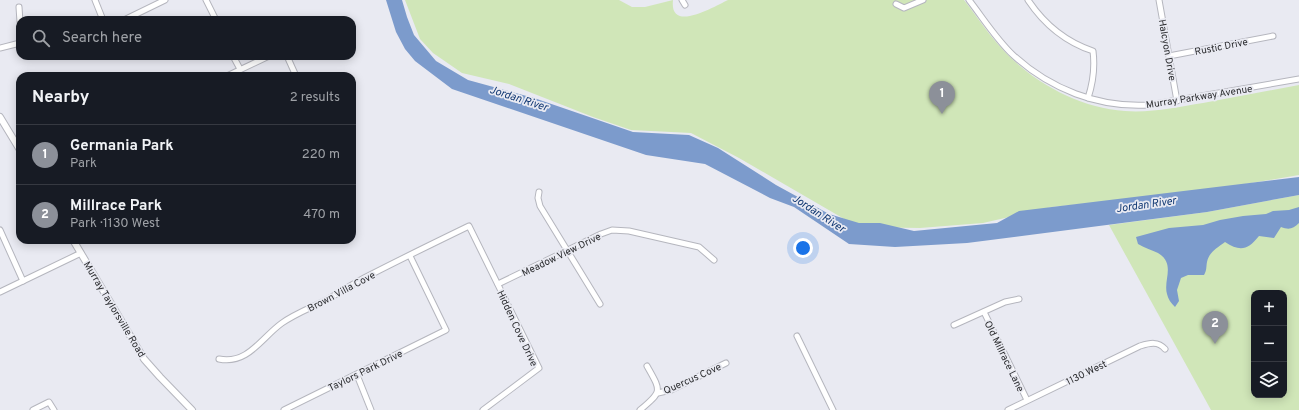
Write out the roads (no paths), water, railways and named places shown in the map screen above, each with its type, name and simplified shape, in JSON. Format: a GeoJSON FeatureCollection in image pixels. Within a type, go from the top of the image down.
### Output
{"type":"FeatureCollection","features":[{"type":"Feature","properties":{"kind":"street"},"geometry":{"type":"LineString","coordinates":[[95,0],[101,16]]}},
{"type":"Feature","properties":{"kind":"street"},"geometry":{"type":"LineString","coordinates":[[132,16],[164,0]]}},
{"type":"Feature","properties":{"kind":"street"},"geometry":{"type":"LineString","coordinates":[[206,0],[214,16]]}},
{"type":"Feature","properties":{"kind":"street"},"geometry":{"type":"LineString","coordinates":[[682,0],[685,5]]}},
{"type":"Feature","properties":{"kind":"street"},"geometry":{"type":"LineString","coordinates":[[896,4],[904,8],[923,0]]}},
{"type":"Feature","properties":{"kind":"street","name":"Murray Parkway Avenue"},"geometry":{"type":"LineString","coordinates":[[969,0],[1013,54],[1035,73],[1056,86],[1088,98],[1111,104],[1136,106],[1177,101],[1299,79]]}},
{"type":"Feature","properties":{"kind":"street"},"geometry":{"type":"LineString","coordinates":[[1028,0],[1039,14],[1057,32],[1076,44],[1093,51],[1093,77],[1088,98]]}},
{"type":"Feature","properties":{"kind":"street","name":"Halcyon Drive"},"geometry":{"type":"LineString","coordinates":[[1159,0],[1177,101]]}},
{"type":"Feature","properties":{"kind":"street"},"geometry":{"type":"LineString","coordinates":[[19,7],[20,16]]}},
{"type":"Feature","properties":{"kind":"street","name":"Rustic Drive"},"geometry":{"type":"LineString","coordinates":[[1169,56],[1273,36]]}},
{"type":"Feature","properties":{"kind":"street"},"geometry":{"type":"LineString","coordinates":[[0,48],[16,44]]}},
{"type":"Feature","properties":{"kind":"street"},"geometry":{"type":"LineString","coordinates":[[235,60],[240,69]]}},
{"type":"Feature","properties":{"kind":"street"},"geometry":{"type":"LineString","coordinates":[[234,72],[260,60]]}},
{"type":"Feature","properties":{"kind":"street"},"geometry":{"type":"LineString","coordinates":[[289,60],[294,72]]}},
{"type":"Feature","properties":{"kind":"street"},"geometry":{"type":"LineString","coordinates":[[0,117],[16,143]]}},
{"type":"Feature","properties":{"kind":"street"},"geometry":{"type":"LineString","coordinates":[[539,192],[538,198],[540,206],[600,304]]}},
{"type":"Feature","properties":{"kind":"street","name":"Brown Villa Cove"},"geometry":{"type":"LineString","coordinates":[[219,359],[228,361],[238,359],[261,343],[280,324],[289,318],[469,226]]}},
{"type":"Feature","properties":{"kind":"street","name":"Hidden Cove Drive"},"geometry":{"type":"LineString","coordinates":[[469,226],[539,368],[483,410]]}},
{"type":"Feature","properties":{"kind":"street"},"geometry":{"type":"LineString","coordinates":[[0,230],[23,281]]}},
{"type":"Feature","properties":{"kind":"street","name":"Meadow View Drive"},"geometry":{"type":"LineString","coordinates":[[498,284],[600,234],[612,230],[629,231],[699,247],[714,260]]}},
{"type":"Feature","properties":{"kind":"street","name":"Murray Taylorsville Road"},"geometry":{"type":"LineString","coordinates":[[76,244],[127,332],[144,358],[192,410]]}},
{"type":"Feature","properties":{"kind":"street"},"geometry":{"type":"LineString","coordinates":[[0,292],[81,253]]}},
{"type":"Feature","properties":{"kind":"street","name":"Taylors Park Drive"},"geometry":{"type":"LineString","coordinates":[[284,410],[446,330],[410,256]]}},
{"type":"Feature","properties":{"kind":"street","name":"Old Millrace Lane"},"geometry":{"type":"LineString","coordinates":[[954,325],[1005,302],[1019,299]]}},
{"type":"Feature","properties":{"kind":"street","name":"Old Millrace Lane"},"geometry":{"type":"LineString","coordinates":[[984,312],[1027,400]]}},
{"type":"Feature","properties":{"kind":"street"},"geometry":{"type":"LineString","coordinates":[[797,336],[833,410]]}},
{"type":"Feature","properties":{"kind":"street","name":"1130 West"},"geometry":{"type":"LineString","coordinates":[[1008,410],[1140,346],[1150,343],[1158,343],[1165,349]]}},
{"type":"Feature","properties":{"kind":"street","name":"Quercus Cove"},"geometry":{"type":"LineString","coordinates":[[658,393],[671,390],[726,363]]}},
{"type":"Feature","properties":{"kind":"street"},"geometry":{"type":"LineString","coordinates":[[640,410],[652,401],[658,393],[657,384],[647,366]]}},
{"type":"Feature","properties":{"kind":"street"},"geometry":{"type":"LineString","coordinates":[[357,375],[371,410]]}},
{"type":"Feature","properties":{"kind":"street"},"geometry":{"type":"LineString","coordinates":[[33,410],[49,402],[54,410]]}},
{"type":"Feature","properties":{"kind":"water","name":"Jordan River"},"geometry":{"type":"Polygon","coordinates":[[[386,0],[402,0],[414,35],[436,61],[468,80],[534,98],[633,132],[689,135],[718,148],[776,185],[829,214],[859,223],[880,223],[914,231],[997,223],[1019,211],[1299,177],[1299,195],[1207,212],[967,243],[895,247],[849,244],[794,207],[770,198],[705,164],[646,155],[452,89],[415,61],[405,49],[396,32],[386,0]]]}},
{"type":"Feature","properties":{"kind":"water"},"geometry":{"type":"Polygon","coordinates":[[[1299,207],[1299,223],[1295,227],[1291,228],[1281,227],[1274,238],[1259,236],[1255,241],[1244,248],[1235,247],[1225,242],[1216,248],[1208,259],[1204,275],[1188,275],[1181,278],[1177,290],[1179,301],[1175,307],[1168,298],[1166,289],[1168,267],[1166,262],[1158,253],[1138,244],[1136,237],[1169,228],[1203,225],[1220,220],[1266,214],[1273,211],[1289,210],[1299,207]]]}},
{"type":"Feature","properties":{"kind":"place","name":"Germania Park"},"geometry":{"type":"Point","coordinates":[942,114]}},
{"type":"Feature","properties":{"kind":"place","name":"Millrace Park"},"geometry":{"type":"Point","coordinates":[1215,344]}}]}
